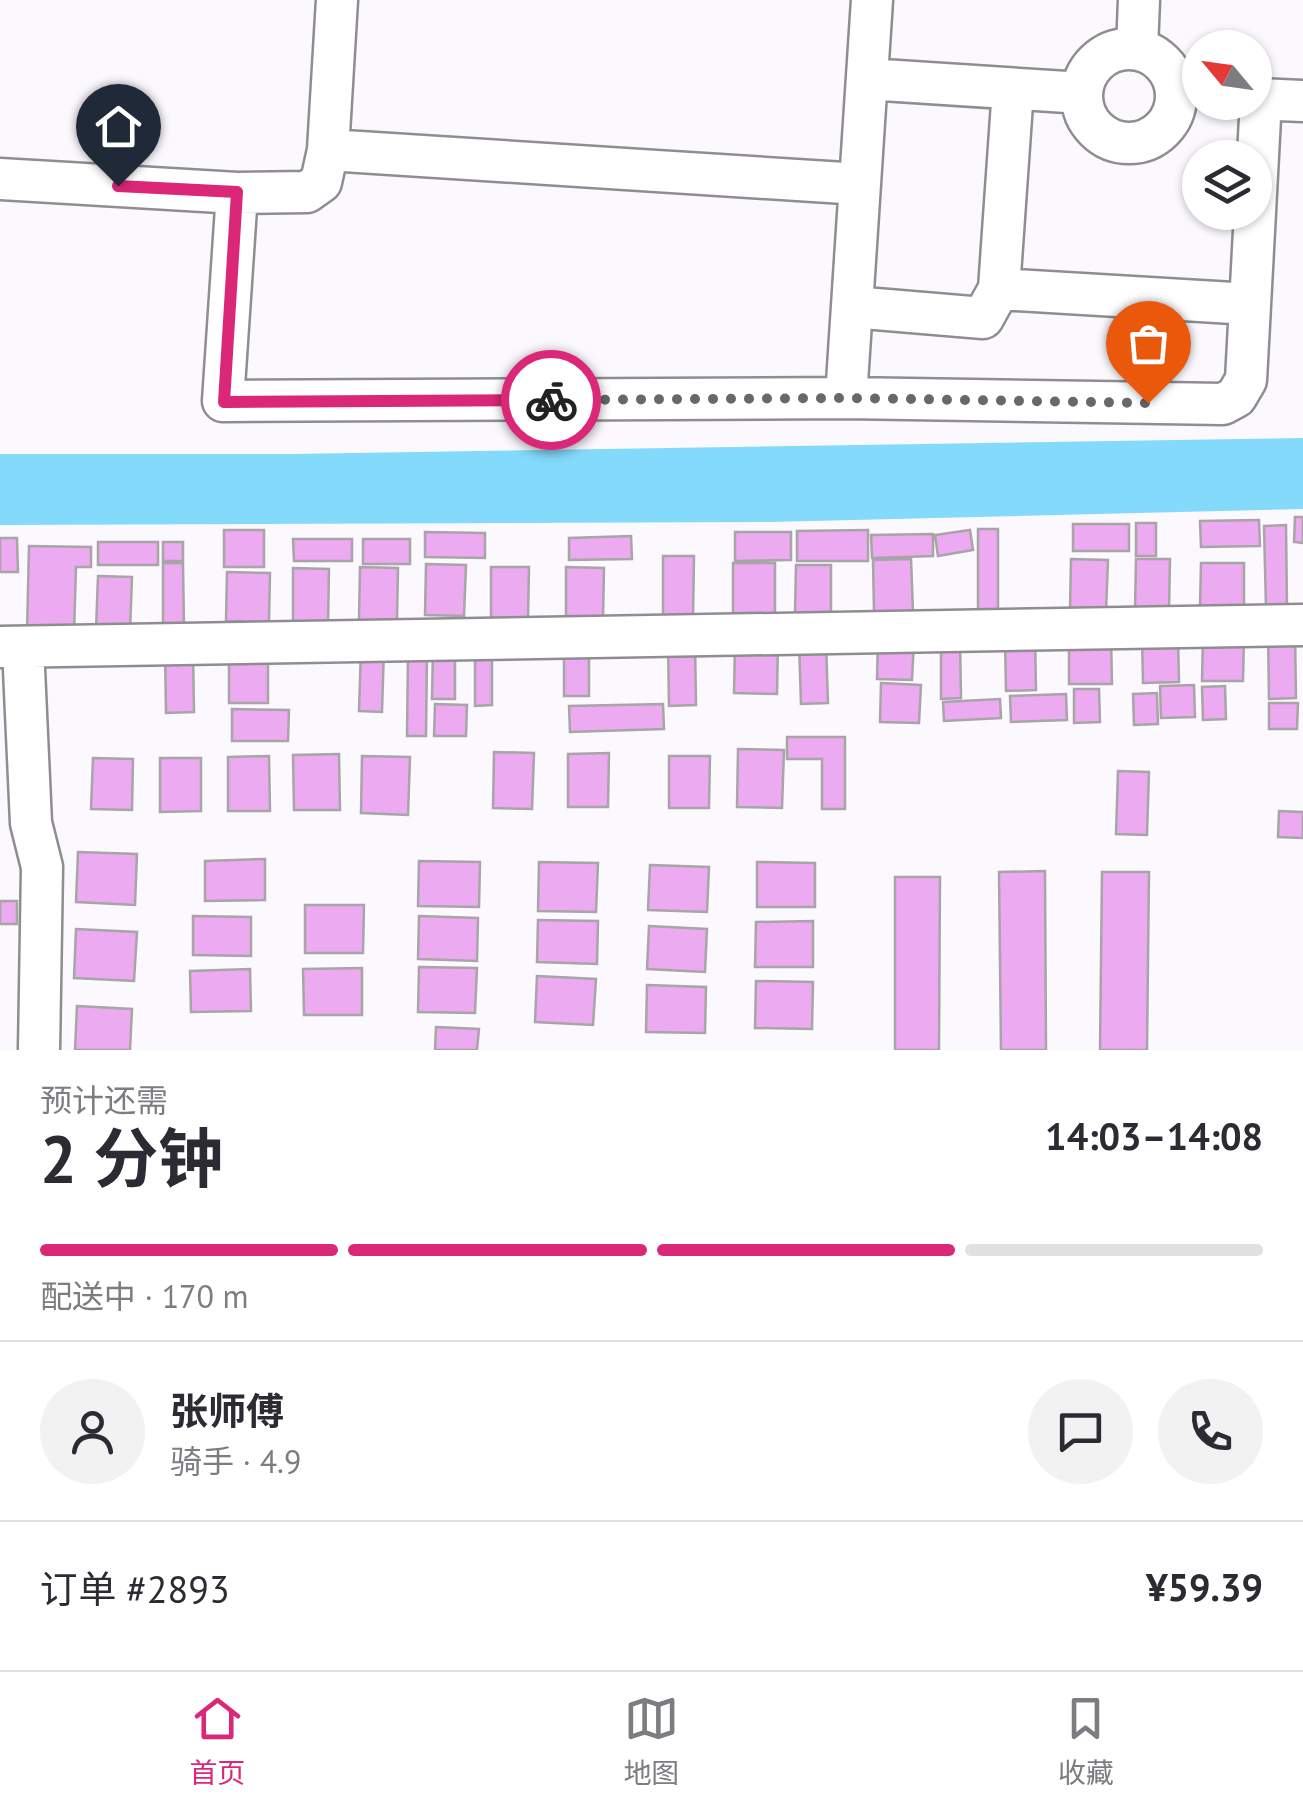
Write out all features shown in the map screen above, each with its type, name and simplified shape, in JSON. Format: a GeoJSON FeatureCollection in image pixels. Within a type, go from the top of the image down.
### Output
{"type":"FeatureCollection","features":[{"type":"Feature","properties":{"kind":"street"},"geometry":{"type":"LineString","coordinates":[[0,178],[237,192],[307,192],[321,182],[328,150],[337,0]]}},
{"type":"Feature","properties":{"kind":"street"},"geometry":{"type":"LineString","coordinates":[[846,398],[872,0]]}},
{"type":"Feature","properties":{"kind":"street"},"geometry":{"type":"LineString","coordinates":[[1137,49],[1138,0]]}},
{"type":"Feature","properties":{"kind":"street"},"geometry":{"type":"LineString","coordinates":[[1182,87],[1156,56],[1137,49],[1117,50],[1100,59],[1087,74],[1082,93],[1083,109],[1090,124],[1116,143],[1152,139],[1182,102]]}},
{"type":"Feature","properties":{"kind":"street"},"geometry":{"type":"LineString","coordinates":[[867,79],[1082,93]]}},
{"type":"Feature","properties":{"kind":"street"},"geometry":{"type":"LineString","coordinates":[[852,307],[983,318],[998,289],[1013,88]]}},
{"type":"Feature","properties":{"kind":"street"},"geometry":{"type":"LineString","coordinates":[[1272,100],[1303,101]]}},
{"type":"Feature","properties":{"kind":"street"},"geometry":{"type":"LineString","coordinates":[[328,150],[860,184]]}},
{"type":"Feature","properties":{"kind":"street"},"geometry":{"type":"LineString","coordinates":[[237,192],[224,402],[846,398],[1224,404],[1236,398],[1246,380],[1254,230]]}},
{"type":"Feature","properties":{"kind":"street"},"geometry":{"type":"LineString","coordinates":[[998,289],[1250,304]]}},
{"type":"Feature","properties":{"kind":"street"},"geometry":{"type":"LineString","coordinates":[[39,1050],[42,867],[31,824],[11,647],[1303,625]]}},
{"type":"Feature","properties":{"kind":"water"},"geometry":{"type":"Polygon","coordinates":[[[1303,438],[1303,509],[771,522],[0,525],[0,454],[293,454],[1303,438]]]}},
{"type":"Feature","properties":{"kind":"building"},"geometry":{"type":"Polygon","coordinates":[[[1295,517],[1303,517],[1303,543],[1294,542],[1295,517]]]}},
{"type":"Feature","properties":{"kind":"building"},"geometry":{"type":"Polygon","coordinates":[[[1259,520],[1260,546],[1201,547],[1200,521],[1259,520]]]}},
{"type":"Feature","properties":{"kind":"building"},"geometry":{"type":"Polygon","coordinates":[[[1136,523],[1156,523],[1156,556],[1136,556],[1136,523]]]}},
{"type":"Feature","properties":{"kind":"building"},"geometry":{"type":"Polygon","coordinates":[[[1073,524],[1129,524],[1129,551],[1073,551],[1073,524]]]}},
{"type":"Feature","properties":{"kind":"building"},"geometry":{"type":"Polygon","coordinates":[[[1286,525],[1287,608],[1266,608],[1264,526],[1286,525]]]}},
{"type":"Feature","properties":{"kind":"building"},"geometry":{"type":"Polygon","coordinates":[[[978,529],[998,529],[998,611],[978,611],[978,529]]]}},
{"type":"Feature","properties":{"kind":"building"},"geometry":{"type":"Polygon","coordinates":[[[224,530],[264,530],[264,567],[224,567],[224,530]]]}},
{"type":"Feature","properties":{"kind":"building"},"geometry":{"type":"Polygon","coordinates":[[[868,530],[868,561],[797,561],[797,531],[868,530]]]}},
{"type":"Feature","properties":{"kind":"building"},"geometry":{"type":"Polygon","coordinates":[[[970,530],[973,550],[938,556],[935,535],[970,530]]]}},
{"type":"Feature","properties":{"kind":"building"},"geometry":{"type":"Polygon","coordinates":[[[425,532],[485,533],[485,558],[425,557],[425,532]]]}},
{"type":"Feature","properties":{"kind":"building"},"geometry":{"type":"Polygon","coordinates":[[[735,532],[791,532],[791,560],[735,561],[735,532]]]}},
{"type":"Feature","properties":{"kind":"building"},"geometry":{"type":"Polygon","coordinates":[[[933,534],[933,556],[872,558],[871,535],[933,534]]]}},
{"type":"Feature","properties":{"kind":"building"},"geometry":{"type":"Polygon","coordinates":[[[631,536],[632,559],[569,560],[569,538],[631,536]]]}},
{"type":"Feature","properties":{"kind":"building"},"geometry":{"type":"Polygon","coordinates":[[[0,538],[17,538],[18,572],[0,572],[0,538]]]}},
{"type":"Feature","properties":{"kind":"building"},"geometry":{"type":"Polygon","coordinates":[[[293,539],[352,539],[352,561],[294,561],[293,539]]]}},
{"type":"Feature","properties":{"kind":"building"},"geometry":{"type":"Polygon","coordinates":[[[363,539],[410,539],[410,564],[363,564],[363,539]]]}},
{"type":"Feature","properties":{"kind":"building"},"geometry":{"type":"Polygon","coordinates":[[[98,542],[158,542],[158,565],[98,565],[98,542]]]}},
{"type":"Feature","properties":{"kind":"building"},"geometry":{"type":"Polygon","coordinates":[[[163,542],[183,542],[183,561],[163,561],[163,542]]]}},
{"type":"Feature","properties":{"kind":"building"},"geometry":{"type":"Polygon","coordinates":[[[29,546],[91,547],[91,567],[76,567],[74,633],[27,633],[29,546]]]}},
{"type":"Feature","properties":{"kind":"building"},"geometry":{"type":"Polygon","coordinates":[[[663,556],[694,556],[693,619],[663,618],[663,556]]]}},
{"type":"Feature","properties":{"kind":"building"},"geometry":{"type":"Polygon","coordinates":[[[911,559],[913,612],[874,613],[873,560],[911,559]]]}},
{"type":"Feature","properties":{"kind":"building"},"geometry":{"type":"Polygon","coordinates":[[[1071,559],[1108,560],[1106,612],[1070,611],[1071,559]]]}},
{"type":"Feature","properties":{"kind":"building"},"geometry":{"type":"Polygon","coordinates":[[[1136,559],[1170,559],[1169,610],[1135,610],[1136,559]]]}},
{"type":"Feature","properties":{"kind":"building"},"geometry":{"type":"Polygon","coordinates":[[[163,563],[183,563],[184,629],[163,629],[163,563]]]}},
{"type":"Feature","properties":{"kind":"building"},"geometry":{"type":"Polygon","coordinates":[[[733,563],[775,563],[775,619],[733,618],[733,563]]]}},
{"type":"Feature","properties":{"kind":"building"},"geometry":{"type":"Polygon","coordinates":[[[1201,563],[1244,563],[1244,608],[1200,607],[1201,563]]]}},
{"type":"Feature","properties":{"kind":"building"},"geometry":{"type":"Polygon","coordinates":[[[426,564],[466,565],[464,616],[425,615],[426,564]]]}},
{"type":"Feature","properties":{"kind":"building"},"geometry":{"type":"Polygon","coordinates":[[[796,565],[831,565],[831,613],[795,613],[796,565]]]}},
{"type":"Feature","properties":{"kind":"building"},"geometry":{"type":"Polygon","coordinates":[[[360,567],[398,568],[397,620],[359,620],[360,567]]]}},
{"type":"Feature","properties":{"kind":"building"},"geometry":{"type":"Polygon","coordinates":[[[491,567],[529,567],[528,620],[491,620],[491,567]]]}},
{"type":"Feature","properties":{"kind":"building"},"geometry":{"type":"Polygon","coordinates":[[[566,567],[604,568],[603,618],[566,617],[566,567]]]}},
{"type":"Feature","properties":{"kind":"building"},"geometry":{"type":"Polygon","coordinates":[[[293,568],[329,569],[328,625],[293,625],[293,568]]]}},
{"type":"Feature","properties":{"kind":"building"},"geometry":{"type":"Polygon","coordinates":[[[227,572],[270,573],[269,622],[226,621],[227,572]]]}},
{"type":"Feature","properties":{"kind":"building"},"geometry":{"type":"Polygon","coordinates":[[[98,576],[132,577],[130,631],[96,630],[98,576]]]}},
{"type":"Feature","properties":{"kind":"building"},"geometry":{"type":"Polygon","coordinates":[[[1268,633],[1295,633],[1296,698],[1269,699],[1268,633]]]}},
{"type":"Feature","properties":{"kind":"building"},"geometry":{"type":"Polygon","coordinates":[[[1178,636],[1179,682],[1143,683],[1142,637],[1178,636]]]}},
{"type":"Feature","properties":{"kind":"building"},"geometry":{"type":"Polygon","coordinates":[[[1203,636],[1244,636],[1243,681],[1202,681],[1203,636]]]}},
{"type":"Feature","properties":{"kind":"building"},"geometry":{"type":"Polygon","coordinates":[[[1035,637],[1036,690],[1006,691],[1005,638],[1035,637]]]}},
{"type":"Feature","properties":{"kind":"building"},"geometry":{"type":"Polygon","coordinates":[[[1111,637],[1112,684],[1069,684],[1069,638],[1111,637]]]}},
{"type":"Feature","properties":{"kind":"building"},"geometry":{"type":"Polygon","coordinates":[[[878,639],[914,640],[912,680],[877,679],[878,639]]]}},
{"type":"Feature","properties":{"kind":"building"},"geometry":{"type":"Polygon","coordinates":[[[941,639],[960,639],[961,698],[941,699],[941,639]]]}},
{"type":"Feature","properties":{"kind":"building"},"geometry":{"type":"Polygon","coordinates":[[[735,640],[778,641],[777,694],[734,693],[735,640]]]}},
{"type":"Feature","properties":{"kind":"building"},"geometry":{"type":"Polygon","coordinates":[[[695,642],[696,705],[669,706],[668,643],[695,642]]]}},
{"type":"Feature","properties":{"kind":"building"},"geometry":{"type":"Polygon","coordinates":[[[826,642],[828,703],[801,704],[799,643],[826,642]]]}},
{"type":"Feature","properties":{"kind":"building"},"geometry":{"type":"Polygon","coordinates":[[[564,647],[589,648],[589,696],[564,696],[564,647]]]}},
{"type":"Feature","properties":{"kind":"building"},"geometry":{"type":"Polygon","coordinates":[[[361,648],[384,648],[382,712],[359,711],[361,648]]]}},
{"type":"Feature","properties":{"kind":"building"},"geometry":{"type":"Polygon","coordinates":[[[229,649],[268,649],[268,703],[229,703],[229,649]]]}},
{"type":"Feature","properties":{"kind":"building"},"geometry":{"type":"Polygon","coordinates":[[[165,650],[193,650],[194,712],[166,713],[165,650]]]}},
{"type":"Feature","properties":{"kind":"building"},"geometry":{"type":"Polygon","coordinates":[[[433,650],[455,650],[455,699],[432,699],[433,650]]]}},
{"type":"Feature","properties":{"kind":"building"},"geometry":{"type":"Polygon","coordinates":[[[475,650],[492,650],[492,705],[475,706],[475,650]]]}},
{"type":"Feature","properties":{"kind":"building"},"geometry":{"type":"Polygon","coordinates":[[[408,653],[427,653],[426,736],[407,736],[408,653]]]}},
{"type":"Feature","properties":{"kind":"building"},"geometry":{"type":"Polygon","coordinates":[[[881,683],[921,685],[919,723],[880,722],[881,683]]]}},
{"type":"Feature","properties":{"kind":"building"},"geometry":{"type":"Polygon","coordinates":[[[1194,685],[1195,717],[1161,718],[1160,686],[1194,685]]]}},
{"type":"Feature","properties":{"kind":"building"},"geometry":{"type":"Polygon","coordinates":[[[1225,686],[1226,719],[1203,720],[1202,687],[1225,686]]]}},
{"type":"Feature","properties":{"kind":"building"},"geometry":{"type":"Polygon","coordinates":[[[1074,689],[1099,689],[1100,722],[1074,723],[1074,689]]]}},
{"type":"Feature","properties":{"kind":"building"},"geometry":{"type":"Polygon","coordinates":[[[1157,693],[1158,724],[1134,725],[1133,694],[1157,693]]]}},
{"type":"Feature","properties":{"kind":"building"},"geometry":{"type":"Polygon","coordinates":[[[1066,694],[1067,720],[1011,722],[1010,696],[1066,694]]]}},
{"type":"Feature","properties":{"kind":"building"},"geometry":{"type":"Polygon","coordinates":[[[1000,699],[1001,718],[944,721],[943,702],[1000,699]]]}},
{"type":"Feature","properties":{"kind":"building"},"geometry":{"type":"Polygon","coordinates":[[[1269,703],[1298,703],[1297,729],[1269,729],[1269,703]]]}},
{"type":"Feature","properties":{"kind":"building"},"geometry":{"type":"Polygon","coordinates":[[[435,704],[467,705],[466,736],[434,736],[435,704]]]}},
{"type":"Feature","properties":{"kind":"building"},"geometry":{"type":"Polygon","coordinates":[[[663,704],[664,729],[570,732],[569,706],[663,704]]]}},
{"type":"Feature","properties":{"kind":"building"},"geometry":{"type":"Polygon","coordinates":[[[232,709],[289,710],[288,741],[232,741],[232,709]]]}},
{"type":"Feature","properties":{"kind":"building"},"geometry":{"type":"Polygon","coordinates":[[[787,737],[845,737],[845,809],[822,809],[822,759],[787,759],[787,737]]]}},
{"type":"Feature","properties":{"kind":"building"},"geometry":{"type":"Polygon","coordinates":[[[738,749],[784,750],[782,808],[737,807],[738,749]]]}},
{"type":"Feature","properties":{"kind":"building"},"geometry":{"type":"Polygon","coordinates":[[[494,752],[534,753],[532,809],[493,808],[494,752]]]}},
{"type":"Feature","properties":{"kind":"building"},"geometry":{"type":"Polygon","coordinates":[[[609,753],[608,807],[568,807],[568,754],[609,753]]]}},
{"type":"Feature","properties":{"kind":"building"},"geometry":{"type":"Polygon","coordinates":[[[339,754],[340,810],[294,810],[293,755],[339,754]]]}},
{"type":"Feature","properties":{"kind":"building"},"geometry":{"type":"Polygon","coordinates":[[[269,756],[270,811],[228,811],[228,757],[269,756]]]}},
{"type":"Feature","properties":{"kind":"building"},"geometry":{"type":"Polygon","coordinates":[[[362,756],[410,757],[408,815],[361,813],[362,756]]]}},
{"type":"Feature","properties":{"kind":"building"},"geometry":{"type":"Polygon","coordinates":[[[669,756],[710,756],[709,808],[669,808],[669,756]]]}},
{"type":"Feature","properties":{"kind":"building"},"geometry":{"type":"Polygon","coordinates":[[[93,758],[133,759],[132,810],[91,809],[93,758]]]}},
{"type":"Feature","properties":{"kind":"building"},"geometry":{"type":"Polygon","coordinates":[[[160,758],[201,758],[201,811],[160,812],[160,758]]]}},
{"type":"Feature","properties":{"kind":"building"},"geometry":{"type":"Polygon","coordinates":[[[1118,771],[1149,772],[1147,835],[1116,834],[1118,771]]]}},
{"type":"Feature","properties":{"kind":"building"},"geometry":{"type":"Polygon","coordinates":[[[1279,811],[1303,812],[1303,838],[1278,837],[1279,811]]]}},
{"type":"Feature","properties":{"kind":"building"},"geometry":{"type":"Polygon","coordinates":[[[78,852],[137,854],[135,905],[76,902],[78,852]]]}},
{"type":"Feature","properties":{"kind":"building"},"geometry":{"type":"Polygon","coordinates":[[[265,859],[265,900],[205,901],[205,861],[265,859]]]}},
{"type":"Feature","properties":{"kind":"building"},"geometry":{"type":"Polygon","coordinates":[[[419,861],[480,862],[479,907],[418,906],[419,861]]]}},
{"type":"Feature","properties":{"kind":"building"},"geometry":{"type":"Polygon","coordinates":[[[539,862],[598,863],[596,912],[538,911],[539,862]]]}},
{"type":"Feature","properties":{"kind":"building"},"geometry":{"type":"Polygon","coordinates":[[[757,862],[815,863],[815,907],[757,907],[757,862]]]}},
{"type":"Feature","properties":{"kind":"building"},"geometry":{"type":"Polygon","coordinates":[[[650,865],[709,867],[707,912],[648,910],[650,865]]]}},
{"type":"Feature","properties":{"kind":"building"},"geometry":{"type":"Polygon","coordinates":[[[1045,871],[1046,1050],[1001,1050],[999,872],[1045,871]]]}},
{"type":"Feature","properties":{"kind":"building"},"geometry":{"type":"Polygon","coordinates":[[[1102,872],[1149,872],[1147,1050],[1100,1050],[1102,872]]]}},
{"type":"Feature","properties":{"kind":"building"},"geometry":{"type":"Polygon","coordinates":[[[895,877],[940,877],[939,1050],[895,1050],[895,877]]]}},
{"type":"Feature","properties":{"kind":"building"},"geometry":{"type":"Polygon","coordinates":[[[0,901],[17,901],[17,924],[0,924],[0,901]]]}},
{"type":"Feature","properties":{"kind":"building"},"geometry":{"type":"Polygon","coordinates":[[[305,905],[364,905],[363,953],[305,953],[305,905]]]}},
{"type":"Feature","properties":{"kind":"building"},"geometry":{"type":"Polygon","coordinates":[[[193,916],[251,917],[251,956],[193,955],[193,916]]]}},
{"type":"Feature","properties":{"kind":"building"},"geometry":{"type":"Polygon","coordinates":[[[419,916],[478,918],[477,961],[418,959],[419,916]]]}},
{"type":"Feature","properties":{"kind":"building"},"geometry":{"type":"Polygon","coordinates":[[[538,920],[598,921],[597,964],[537,962],[538,920]]]}},
{"type":"Feature","properties":{"kind":"building"},"geometry":{"type":"Polygon","coordinates":[[[813,921],[813,967],[755,967],[756,922],[813,921]]]}},
{"type":"Feature","properties":{"kind":"building"},"geometry":{"type":"Polygon","coordinates":[[[649,926],[707,929],[705,972],[647,969],[649,926]]]}},
{"type":"Feature","properties":{"kind":"building"},"geometry":{"type":"Polygon","coordinates":[[[76,929],[137,932],[134,981],[74,978],[76,929]]]}},
{"type":"Feature","properties":{"kind":"building"},"geometry":{"type":"Polygon","coordinates":[[[419,967],[477,968],[475,1013],[418,1012],[419,967]]]}},
{"type":"Feature","properties":{"kind":"building"},"geometry":{"type":"Polygon","coordinates":[[[362,968],[362,1015],[304,1015],[303,969],[362,968]]]}},
{"type":"Feature","properties":{"kind":"building"},"geometry":{"type":"Polygon","coordinates":[[[250,969],[251,1011],[191,1012],[190,971],[250,969]]]}},
{"type":"Feature","properties":{"kind":"building"},"geometry":{"type":"Polygon","coordinates":[[[537,976],[596,979],[593,1025],[535,1022],[537,976]]]}},
{"type":"Feature","properties":{"kind":"building"},"geometry":{"type":"Polygon","coordinates":[[[756,981],[813,982],[812,1029],[755,1028],[756,981]]]}},
{"type":"Feature","properties":{"kind":"building"},"geometry":{"type":"Polygon","coordinates":[[[647,985],[706,987],[705,1033],[646,1032],[647,985]]]}},
{"type":"Feature","properties":{"kind":"building"},"geometry":{"type":"Polygon","coordinates":[[[77,1006],[132,1009],[130,1050],[75,1050],[77,1006]]]}},
{"type":"Feature","properties":{"kind":"building"},"geometry":{"type":"Polygon","coordinates":[[[436,1027],[479,1029],[477,1050],[435,1050],[436,1027]]]}},
{"type":"Feature","properties":{"kind":"way so far"},"geometry":{"type":"LineString","coordinates":[[551,400],[846,398],[1148,403]]}},
{"type":"Feature","properties":{"kind":"route"},"geometry":{"type":"LineString","coordinates":[[118,186],[237,192],[224,402],[551,400]]}}]}
